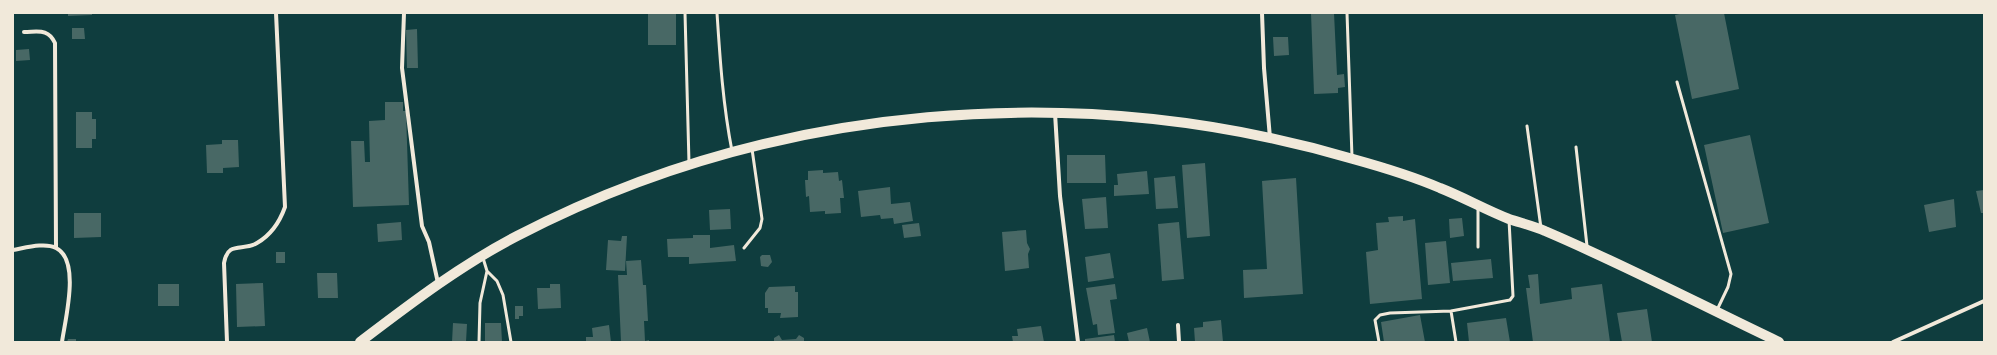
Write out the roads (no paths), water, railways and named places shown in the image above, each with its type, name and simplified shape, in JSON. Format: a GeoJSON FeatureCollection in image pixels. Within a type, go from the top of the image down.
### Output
{"type":"FeatureCollection","features":[{"type":"Feature","properties":{"kind":"main road"},"geometry":{"type":"LineString","coordinates":[[360,342],[438,283],[516,236],[582,205],[689,166],[732,152],[795,136],[895,119],[970,114],[1055,113],[1153,118],[1270,138],[1352,158],[1437,187],[1509,218],[1541,229],[1779,342]]}},
{"type":"Feature","properties":{"kind":"street"},"geometry":{"type":"LineString","coordinates":[[228,342],[224,263],[226,254],[230,250],[257,244],[271,232],[281,219],[285,207],[276,13]]}},
{"type":"Feature","properties":{"kind":"street"},"geometry":{"type":"LineString","coordinates":[[404,13],[402,68],[422,226],[429,242],[438,283]]}},
{"type":"Feature","properties":{"kind":"street"},"geometry":{"type":"LineString","coordinates":[[1262,13],[1264,68],[1270,138]]}},
{"type":"Feature","properties":{"kind":"street"},"geometry":{"type":"LineString","coordinates":[[24,32],[47,32],[52,36],[55,43],[56,248]]}},
{"type":"Feature","properties":{"kind":"street"},"geometry":{"type":"LineString","coordinates":[[1055,113],[1060,196],[1078,342]]}},
{"type":"Feature","properties":{"kind":"street"},"geometry":{"type":"LineString","coordinates":[[13,250],[49,246],[56,248],[65,257],[70,282],[62,342]]}},
{"type":"Feature","properties":{"kind":"street"},"geometry":{"type":"LineString","coordinates":[[1893,342],[1984,301]]}},
{"type":"Feature","properties":{"kind":"street"},"geometry":{"type":"LineString","coordinates":[[1178,325],[1179,342]]}},
{"type":"Feature","properties":{"kind":"lane"},"geometry":{"type":"LineString","coordinates":[[686,13],[689,166]]}},
{"type":"Feature","properties":{"kind":"lane"},"geometry":{"type":"LineString","coordinates":[[717,13],[720,68],[727,128],[732,152]]}},
{"type":"Feature","properties":{"kind":"lane"},"geometry":{"type":"LineString","coordinates":[[1346,13],[1352,158]]}},
{"type":"Feature","properties":{"kind":"lane"},"geometry":{"type":"LineString","coordinates":[[1677,82],[1731,274],[1728,286],[1716,312]]}},
{"type":"Feature","properties":{"kind":"lane"},"geometry":{"type":"LineString","coordinates":[[1527,126],[1541,229]]}},
{"type":"Feature","properties":{"kind":"lane"},"geometry":{"type":"LineString","coordinates":[[1576,147],[1587,250]]}},
{"type":"Feature","properties":{"kind":"lane"},"geometry":{"type":"LineString","coordinates":[[744,248],[760,228],[762,219],[752,148]]}},
{"type":"Feature","properties":{"kind":"lane"},"geometry":{"type":"LineString","coordinates":[[1478,205],[1478,247]]}},
{"type":"Feature","properties":{"kind":"lane"},"geometry":{"type":"LineString","coordinates":[[1379,342],[1375,320],[1380,315],[1390,313],[1451,311],[1512,298],[1509,218]]}},
{"type":"Feature","properties":{"kind":"lane"},"geometry":{"type":"LineString","coordinates":[[482,256],[487,271],[497,281],[503,295],[511,342]]}},
{"type":"Feature","properties":{"kind":"lane"},"geometry":{"type":"LineString","coordinates":[[478,342],[480,303],[487,271]]}},
{"type":"Feature","properties":{"kind":"lane"},"geometry":{"type":"LineString","coordinates":[[1451,311],[1456,342]]}}]}
